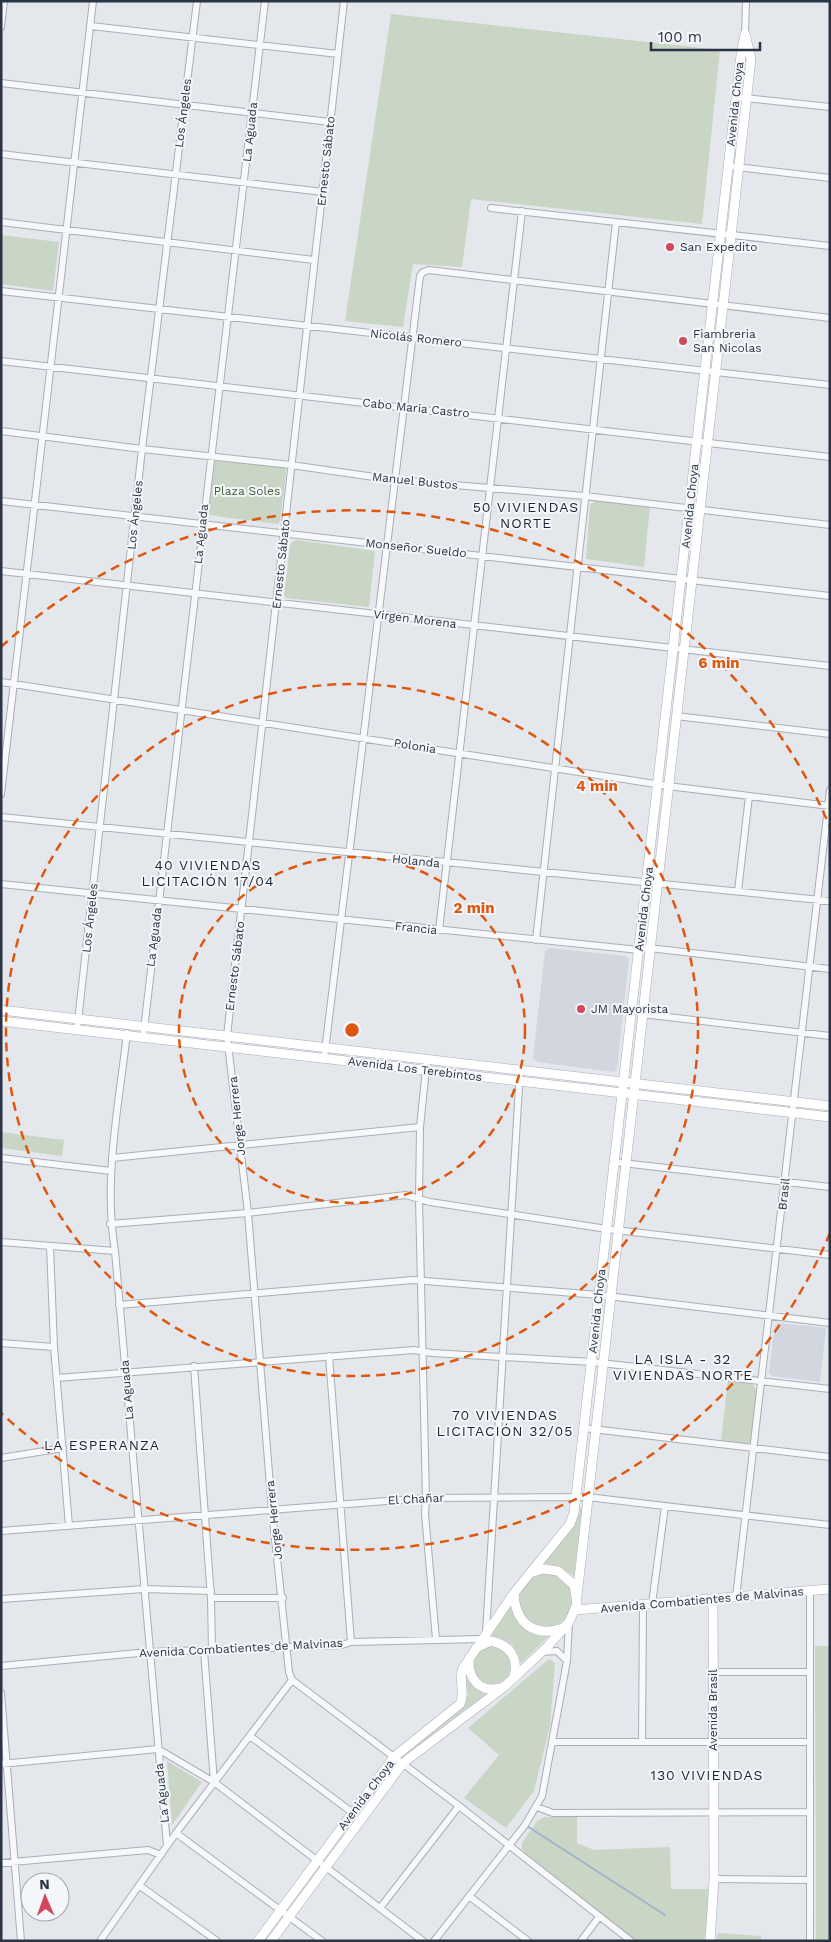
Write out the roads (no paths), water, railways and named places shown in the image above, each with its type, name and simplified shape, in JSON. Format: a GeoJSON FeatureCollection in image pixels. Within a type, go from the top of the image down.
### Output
{"type":"FeatureCollection","features":[{"type":"Feature","properties":{"kind":"main road","name":"Avenida Choya"},"geometry":{"type":"LineString","coordinates":[[530,1573],[570,1524],[577,1497],[736,97],[745,34]]}},
{"type":"Feature","properties":{"kind":"main road","name":"Avenida Choya"},"geometry":{"type":"LineString","coordinates":[[577,1596],[632,1094],[747,98],[751,59],[745,34]]}},
{"type":"Feature","properties":{"kind":"main road","name":"Avenida Los Terebintos"},"geometry":{"type":"LineString","coordinates":[[1,1010],[830,1106]]}},
{"type":"Feature","properties":{"kind":"main road","name":"Avenida Los Terebintos"},"geometry":{"type":"LineString","coordinates":[[1,1021],[830,1117]]}},
{"type":"Feature","properties":{"kind":"main road"},"geometry":{"type":"LineString","coordinates":[[543,1569],[558,1571],[574,1585],[577,1596],[575,1610],[566,1625],[504,1687],[487,1689],[474,1682],[469,1668],[469,1658],[514,1593],[530,1573],[543,1569]]}},
{"type":"Feature","properties":{"kind":"main road","name":"Avenida Combatientes de Malvinas"},"geometry":{"type":"LineString","coordinates":[[575,1610],[830,1589]]}},
{"type":"Feature","properties":{"kind":"main road"},"geometry":{"type":"LineString","coordinates":[[514,1593],[518,1615],[525,1624],[545,1632],[566,1625]]}},
{"type":"Feature","properties":{"kind":"main road","name":"Avenida Brasil"},"geometry":{"type":"LineString","coordinates":[[710,1941],[714,1879],[713,1599]]}},
{"type":"Feature","properties":{"kind":"main road"},"geometry":{"type":"LineString","coordinates":[[476,1648],[491,1641],[507,1647],[516,1660],[514,1677]]}},
{"type":"Feature","properties":{"kind":"main road","name":"Avenida Choya"},"geometry":{"type":"LineString","coordinates":[[258,1941],[394,1757],[460,1704],[463,1698],[460,1674],[469,1658]]}},
{"type":"Feature","properties":{"kind":"main road","name":"Avenida Choya"},"geometry":{"type":"LineString","coordinates":[[271,1941],[403,1763],[504,1687]]}},
{"type":"Feature","properties":{"kind":"street"},"geometry":{"type":"LineString","coordinates":[[1,26],[4,1]]}},
{"type":"Feature","properties":{"kind":"street"},"geometry":{"type":"LineString","coordinates":[[1,794],[42,436],[76,163],[93,1]]}},
{"type":"Feature","properties":{"kind":"street","name":"Los Ángeles"},"geometry":{"type":"LineString","coordinates":[[77,1030],[142,449],[197,1]]}},
{"type":"Feature","properties":{"kind":"street","name":"La Aguada"},"geometry":{"type":"LineString","coordinates":[[143,1038],[210,455],[237,252],[265,1]]}},
{"type":"Feature","properties":{"kind":"street","name":"Ernesto Sábato"},"geometry":{"type":"LineString","coordinates":[[227,1036],[344,1]]}},
{"type":"Feature","properties":{"kind":"street"},"geometry":{"type":"LineString","coordinates":[[745,34],[746,1]]}},
{"type":"Feature","properties":{"kind":"street"},"geometry":{"type":"LineString","coordinates":[[90,26],[193,36],[338,54]]}},
{"type":"Feature","properties":{"kind":"street"},"geometry":{"type":"LineString","coordinates":[[1,83],[330,122]]}},
{"type":"Feature","properties":{"kind":"street"},"geometry":{"type":"LineString","coordinates":[[736,97],[830,107]]}},
{"type":"Feature","properties":{"kind":"street"},"geometry":{"type":"LineString","coordinates":[[1,154],[323,192]]}},
{"type":"Feature","properties":{"kind":"street"},"geometry":{"type":"LineString","coordinates":[[729,166],[830,178]]}},
{"type":"Feature","properties":{"kind":"street"},"geometry":{"type":"LineString","coordinates":[[491,208],[830,246]]}},
{"type":"Feature","properties":{"kind":"street"},"geometry":{"type":"LineString","coordinates":[[439,930],[522,211]]}},
{"type":"Feature","properties":{"kind":"street"},"geometry":{"type":"LineString","coordinates":[[1,222],[314,260]]}},
{"type":"Feature","properties":{"kind":"street"},"geometry":{"type":"LineString","coordinates":[[536,940],[616,222]]}},
{"type":"Feature","properties":{"kind":"street"},"geometry":{"type":"LineString","coordinates":[[324,1059],[377,614],[420,276],[423,272],[429,270],[830,318]]}},
{"type":"Feature","properties":{"kind":"street","name":"Nicolás Romero"},"geometry":{"type":"LineString","coordinates":[[1,291],[830,385]]}},
{"type":"Feature","properties":{"kind":"street","name":"Cabo Maria Castro"},"geometry":{"type":"LineString","coordinates":[[1,361],[830,456]]}},
{"type":"Feature","properties":{"kind":"street","name":"Manuel Bustos"},"geometry":{"type":"LineString","coordinates":[[1,430],[142,449],[291,465],[395,480],[585,496],[830,524]]}},
{"type":"Feature","properties":{"kind":"street","name":"Monseñor Sueldo"},"geometry":{"type":"LineString","coordinates":[[1,501],[830,596]]}},
{"type":"Feature","properties":{"kind":"street","name":"Virgen Morena"},"geometry":{"type":"LineString","coordinates":[[1,571],[830,666]]}},
{"type":"Feature","properties":{"kind":"street","name":"Polonia"},"geometry":{"type":"LineString","coordinates":[[1,682],[668,786],[829,806]]}},
{"type":"Feature","properties":{"kind":"street"},"geometry":{"type":"LineString","coordinates":[[676,716],[830,734]]}},
{"type":"Feature","properties":{"kind":"street","name":"Brasil"},"geometry":{"type":"LineString","coordinates":[[736,1597],[830,790]]}},
{"type":"Feature","properties":{"kind":"street"},"geometry":{"type":"LineString","coordinates":[[738,891],[749,796]]}},
{"type":"Feature","properties":{"kind":"street","name":"Holanda"},"geometry":{"type":"LineString","coordinates":[[1,817],[543,874],[647,884],[657,882],[830,901]]}},
{"type":"Feature","properties":{"kind":"street","name":"Francia"},"geometry":{"type":"LineString","coordinates":[[1,884],[536,940],[639,950],[649,948],[830,969]]}},
{"type":"Feature","properties":{"kind":"street"},"geometry":{"type":"LineString","coordinates":[[642,1014],[830,1036]]}},
{"type":"Feature","properties":{"kind":"street","name":"La Aguada"},"geometry":{"type":"LineString","coordinates":[[128,1025],[112,1158],[110,1224],[115,1251],[120,1305],[137,1520],[167,1845]]}},
{"type":"Feature","properties":{"kind":"street","name":"Jorge Herrera"},"geometry":{"type":"LineString","coordinates":[[227,1036],[248,1213],[272,1510],[283,1598],[286,1647],[289,1672],[292,1680]]}},
{"type":"Feature","properties":{"kind":"street"},"geometry":{"type":"LineString","coordinates":[[426,1059],[420,1126],[419,1199],[426,1498],[424,1514],[436,1639]]}},
{"type":"Feature","properties":{"kind":"street"},"geometry":{"type":"LineString","coordinates":[[484,1635],[520,1070]]}},
{"type":"Feature","properties":{"kind":"street"},"geometry":{"type":"LineString","coordinates":[[112,1158],[420,1126]]}},
{"type":"Feature","properties":{"kind":"street"},"geometry":{"type":"LineString","coordinates":[[1,1158],[111,1171]]}},
{"type":"Feature","properties":{"kind":"street"},"geometry":{"type":"LineString","coordinates":[[614,1162],[830,1187]]}},
{"type":"Feature","properties":{"kind":"street"},"geometry":{"type":"LineString","coordinates":[[110,1224],[248,1213],[406,1195],[510,1215],[607,1229],[830,1255]]}},
{"type":"Feature","properties":{"kind":"street"},"geometry":{"type":"LineString","coordinates":[[1,1242],[115,1251]]}},
{"type":"Feature","properties":{"kind":"street"},"geometry":{"type":"LineString","coordinates":[[50,1246],[54,1347],[69,1526]]}},
{"type":"Feature","properties":{"kind":"street"},"geometry":{"type":"LineString","coordinates":[[120,1305],[421,1280],[610,1296],[830,1323]]}},
{"type":"Feature","properties":{"kind":"street"},"geometry":{"type":"LineString","coordinates":[[1,1343],[54,1347]]}},
{"type":"Feature","properties":{"kind":"street"},"geometry":{"type":"LineString","coordinates":[[57,1378],[414,1350],[592,1362],[830,1390]]}},
{"type":"Feature","properties":{"kind":"street"},"geometry":{"type":"LineString","coordinates":[[329,1356],[351,1642]]}},
{"type":"Feature","properties":{"kind":"street"},"geometry":{"type":"LineString","coordinates":[[194,1366],[211,1594],[212,1651]]}},
{"type":"Feature","properties":{"kind":"street"},"geometry":{"type":"LineString","coordinates":[[584,1428],[830,1456]]}},
{"type":"Feature","properties":{"kind":"street"},"geometry":{"type":"LineString","coordinates":[[1,1458],[63,1448]]}},
{"type":"Feature","properties":{"kind":"street","name":"El Chañar"},"geometry":{"type":"LineString","coordinates":[[1,1531],[426,1498],[494,1497],[577,1497],[830,1525]]}},
{"type":"Feature","properties":{"kind":"street"},"geometry":{"type":"LineString","coordinates":[[642,1742],[647,1604],[665,1506]]}},
{"type":"Feature","properties":{"kind":"street"},"geometry":{"type":"LineString","coordinates":[[1,1598],[144,1589],[283,1598]]}},
{"type":"Feature","properties":{"kind":"street"},"geometry":{"type":"LineString","coordinates":[[810,1591],[810,1941]]}},
{"type":"Feature","properties":{"kind":"street"},"geometry":{"type":"LineString","coordinates":[[434,1941],[537,1807],[545,1786],[566,1661],[566,1625]]}},
{"type":"Feature","properties":{"kind":"street","name":"Avenida Combatientes de Malvinas"},"geometry":{"type":"LineString","coordinates":[[1,1666],[149,1652],[342,1645],[351,1642],[484,1635]]}},
{"type":"Feature","properties":{"kind":"street"},"geometry":{"type":"LineString","coordinates":[[204,1651],[214,1782]]}},
{"type":"Feature","properties":{"kind":"street"},"geometry":{"type":"LineString","coordinates":[[540,1653],[557,1651],[566,1661]]}},
{"type":"Feature","properties":{"kind":"street"},"geometry":{"type":"LineString","coordinates":[[713,1672],[810,1672]]}},
{"type":"Feature","properties":{"kind":"street"},"geometry":{"type":"LineString","coordinates":[[103,1940],[167,1845],[292,1680],[459,1806],[631,1941]]}},
{"type":"Feature","properties":{"kind":"street"},"geometry":{"type":"LineString","coordinates":[[1,1693],[4,1764],[16,1862],[21,1941]]}},
{"type":"Feature","properties":{"kind":"street"},"geometry":{"type":"LineString","coordinates":[[250,1736],[353,1812]]}},
{"type":"Feature","properties":{"kind":"street"},"geometry":{"type":"LineString","coordinates":[[553,1742],[810,1742]]}},
{"type":"Feature","properties":{"kind":"street"},"geometry":{"type":"LineString","coordinates":[[4,1764],[158,1749],[214,1782],[327,1866],[423,1941]]}},
{"type":"Feature","properties":{"kind":"street"},"geometry":{"type":"LineString","coordinates":[[380,1908],[459,1806]]}},
{"type":"Feature","properties":{"kind":"street"},"geometry":{"type":"LineString","coordinates":[[537,1807],[553,1813],[810,1812]]}},
{"type":"Feature","properties":{"kind":"street"},"geometry":{"type":"LineString","coordinates":[[176,1833],[322,1941]]}},
{"type":"Feature","properties":{"kind":"street"},"geometry":{"type":"LineString","coordinates":[[1,1863],[148,1850],[161,1855]]}},
{"type":"Feature","properties":{"kind":"street"},"geometry":{"type":"LineString","coordinates":[[714,1879],[810,1880]]}},
{"type":"Feature","properties":{"kind":"street"},"geometry":{"type":"LineString","coordinates":[[140,1886],[217,1941]]}},
{"type":"Feature","properties":{"kind":"street"},"geometry":{"type":"LineString","coordinates":[[469,1896],[528,1941]]}},
{"type":"Feature","properties":{"kind":"street"},"geometry":{"type":"LineString","coordinates":[[581,1941],[599,1916]]}},
{"type":"Feature","properties":{"kind":"waterway"},"geometry":{"type":"LineString","coordinates":[[527,1826],[665,1915]]}},
{"type":"Feature","properties":{"kind":"place","name":"San Expedito"},"geometry":{"type":"Point","coordinates":[670,247]}},
{"type":"Feature","properties":{"kind":"place","name":"Fiambreria San Nicolas"},"geometry":{"type":"Point","coordinates":[683,341]}},
{"type":"Feature","properties":{"kind":"place","name":"JM Mayorista"},"geometry":{"type":"Point","coordinates":[581,1009]}},
{"type":"Feature","properties":{"kind":"district","name":"50 VIVIENDAS NORTE"},"geometry":{"type":"Point","coordinates":[526,516]}},
{"type":"Feature","properties":{"kind":"district","name":"40 VIVIENDAS LICITACIÓN 17/04"},"geometry":{"type":"Point","coordinates":[208,874]}},
{"type":"Feature","properties":{"kind":"district","name":"LA ISLA - 32 VIVIENDAS NORTE"},"geometry":{"type":"Point","coordinates":[683,1368]}},
{"type":"Feature","properties":{"kind":"district","name":"70 VIVIENDAS LICITACIÓN 32/05"},"geometry":{"type":"Point","coordinates":[505,1424]}},
{"type":"Feature","properties":{"kind":"district","name":"LA ESPERANZA"},"geometry":{"type":"Point","coordinates":[102,1445]}},
{"type":"Feature","properties":{"kind":"district","name":"130 VIVIENDAS"},"geometry":{"type":"Point","coordinates":[707,1775]}},
{"type":"Feature","properties":{"kind":"park label","name":"Plaza Soles"},"geometry":{"type":"Point","coordinates":[247,491]}}]}
